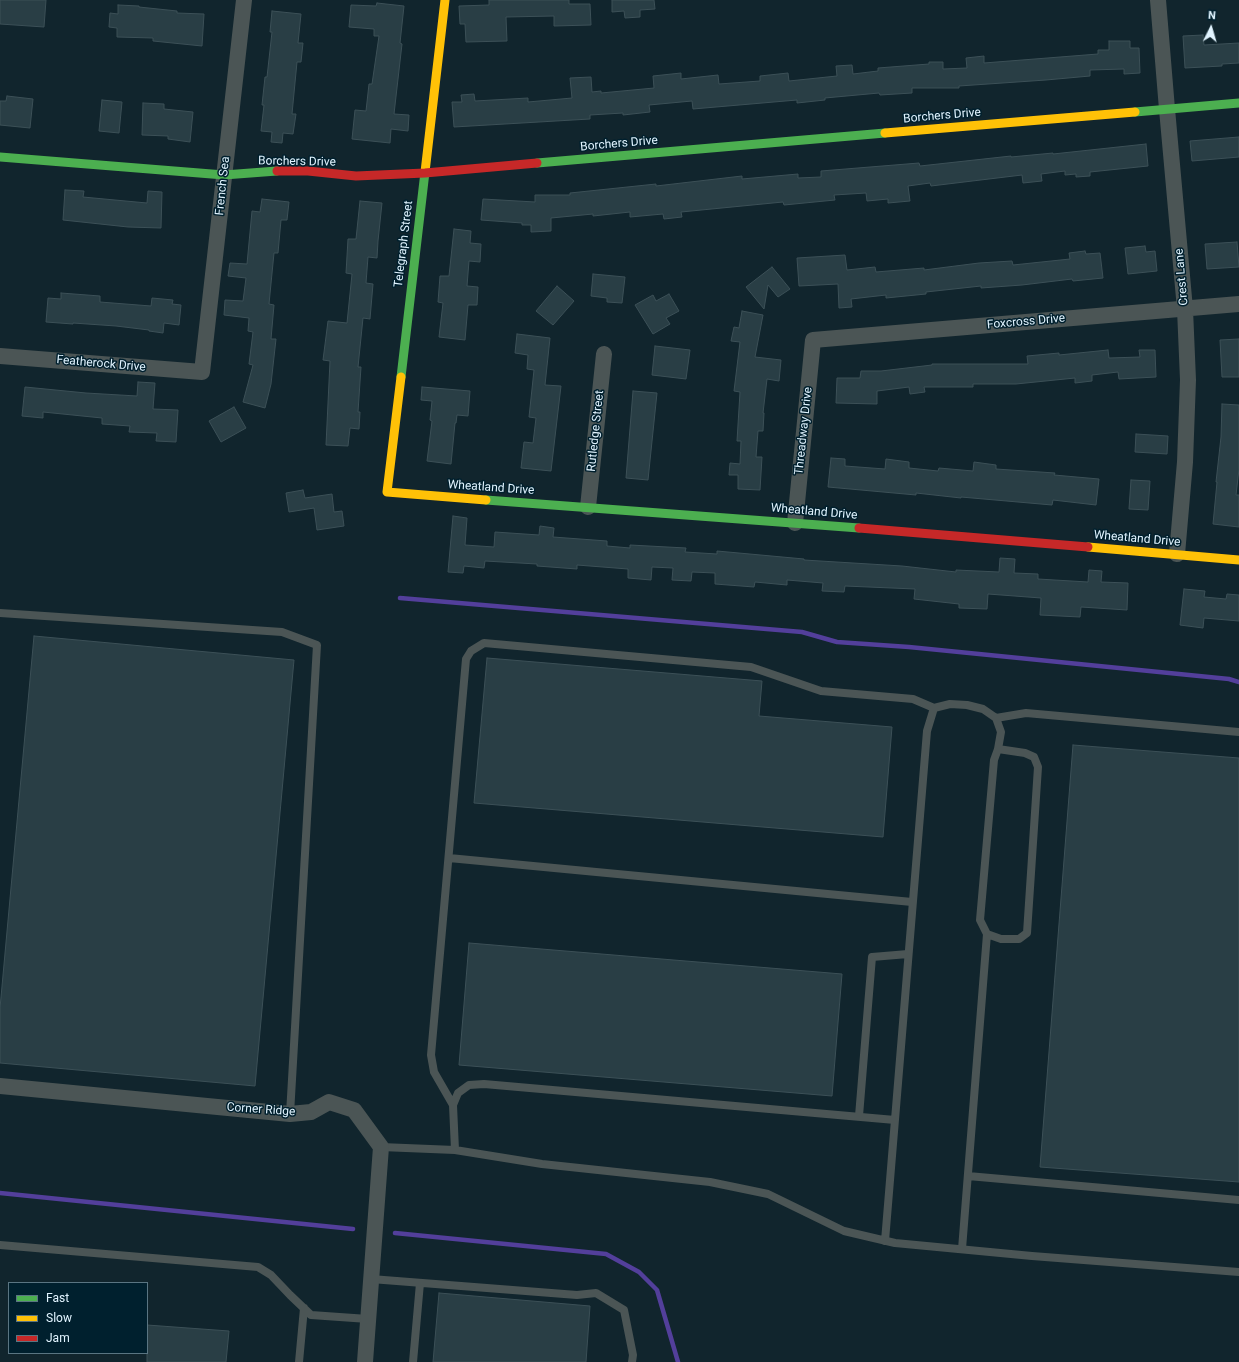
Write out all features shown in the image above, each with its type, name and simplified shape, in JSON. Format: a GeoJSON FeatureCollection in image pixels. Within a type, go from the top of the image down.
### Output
{"type":"FeatureCollection","features":[{"type":"Feature","properties":{"kind":"street","name":"French Sea"},"geometry":{"type":"LineString","coordinates":[[202,372],[244,0]]}},
{"type":"Feature","properties":{"kind":"street","name":"Telegraph Street"},"geometry":{"type":"LineString","coordinates":[[387,492],[445,0]]}},
{"type":"Feature","properties":{"kind":"street","name":"Crest Lane"},"geometry":{"type":"LineString","coordinates":[[1158,0],[1186,309],[1188,380],[1186,455],[1177,554]]}},
{"type":"Feature","properties":{"kind":"street","name":"Borchers Drive"},"geometry":{"type":"LineString","coordinates":[[0,158],[224,175],[281,171],[308,171],[356,176],[425,173],[1239,103]]}},
{"type":"Feature","properties":{"kind":"street","name":"Foxcross Drive"},"geometry":{"type":"LineString","coordinates":[[813,340],[1239,304]]}},
{"type":"Feature","properties":{"kind":"street","name":"Threadway Drive"},"geometry":{"type":"LineString","coordinates":[[795,523],[813,340]]}},
{"type":"Feature","properties":{"kind":"street","name":"Rutledge Street"},"geometry":{"type":"LineString","coordinates":[[588,507],[604,354]]}},
{"type":"Feature","properties":{"kind":"street","name":"Featherock Drive"},"geometry":{"type":"LineString","coordinates":[[0,356],[202,372]]}},
{"type":"Feature","properties":{"kind":"street","name":"Wheatland Drive"},"geometry":{"type":"LineString","coordinates":[[387,492],[795,523],[1239,560]]}},
{"type":"Feature","properties":{"kind":"street","name":"Corner Ridge"},"geometry":{"type":"LineString","coordinates":[[0,1086],[290,1114],[311,1112],[329,1102],[354,1110],[381,1147]]}},
{"type":"Feature","properties":{"kind":"street"},"geometry":{"type":"LineString","coordinates":[[365,1362],[381,1147]]}},
{"type":"Feature","properties":{"kind":"lane"},"geometry":{"type":"LineString","coordinates":[[0,613],[282,632],[318,645],[290,1114]]}},
{"type":"Feature","properties":{"kind":"lane"},"geometry":{"type":"LineString","coordinates":[[453,1105],[434,1072],[431,1055],[466,659],[471,651],[484,643],[751,667],[821,691],[913,699],[934,708],[950,704],[967,705],[983,709],[996,718],[1001,732],[994,760],[980,920],[987,934],[962,1249]]}},
{"type":"Feature","properties":{"kind":"lane"},"geometry":{"type":"LineString","coordinates":[[885,1241],[927,731],[934,708]]}},
{"type":"Feature","properties":{"kind":"lane"},"geometry":{"type":"LineString","coordinates":[[996,718],[1026,713],[1239,732]]}},
{"type":"Feature","properties":{"kind":"lane"},"geometry":{"type":"LineString","coordinates":[[987,934],[1001,939],[1019,939],[1027,934],[1038,767],[1034,757],[1025,753],[998,748]]}},
{"type":"Feature","properties":{"kind":"lane"},"geometry":{"type":"LineString","coordinates":[[448,858],[912,902]]}},
{"type":"Feature","properties":{"kind":"lane"},"geometry":{"type":"LineString","coordinates":[[859,1116],[872,957],[908,954]]}},
{"type":"Feature","properties":{"kind":"lane"},"geometry":{"type":"LineString","coordinates":[[455,1150],[453,1105],[458,1093],[469,1085],[484,1084],[895,1120]]}},
{"type":"Feature","properties":{"kind":"lane"},"geometry":{"type":"LineString","coordinates":[[381,1147],[455,1150],[542,1164],[710,1182],[768,1194],[844,1231],[895,1243],[1239,1272]]}},
{"type":"Feature","properties":{"kind":"lane"},"geometry":{"type":"LineString","coordinates":[[968,1176],[1239,1200]]}},
{"type":"Feature","properties":{"kind":"lane"},"geometry":{"type":"LineString","coordinates":[[0,1245],[258,1268],[271,1275],[311,1315],[368,1319]]}},
{"type":"Feature","properties":{"kind":"lane"},"geometry":{"type":"LineString","coordinates":[[371,1279],[577,1295],[596,1294],[624,1310],[633,1355],[632,1362]]}},
{"type":"Feature","properties":{"kind":"lane"},"geometry":{"type":"LineString","coordinates":[[413,1362],[420,1283]]}},
{"type":"Feature","properties":{"kind":"lane"},"geometry":{"type":"LineString","coordinates":[[299,1362],[304,1308]]}},
{"type":"Feature","properties":{"kind":"building"},"geometry":{"type":"Polygon","coordinates":[[[0,0],[46,0],[44,27],[0,24],[0,0]]]}},
{"type":"Feature","properties":{"kind":"building"},"geometry":{"type":"Polygon","coordinates":[[[489,0],[569,0],[569,4],[590,4],[591,25],[554,26],[554,16],[506,17],[507,41],[466,42],[465,24],[460,24],[459,6],[489,5],[489,0]]]}},
{"type":"Feature","properties":{"kind":"building"},"geometry":{"type":"Polygon","coordinates":[[[612,0],[654,0],[655,9],[640,10],[640,17],[625,18],[624,11],[612,12],[612,0]]]}},
{"type":"Feature","properties":{"kind":"building"},"geometry":{"type":"Polygon","coordinates":[[[377,3],[404,6],[400,43],[402,44],[394,114],[409,115],[408,131],[391,129],[390,143],[352,139],[355,110],[366,111],[369,84],[372,84],[379,36],[374,36],[374,29],[349,27],[351,5],[376,6],[377,3]]]}},
{"type":"Feature","properties":{"kind":"building"},"geometry":{"type":"Polygon","coordinates":[[[118,5],[177,11],[177,13],[204,14],[202,46],[153,41],[153,38],[117,37],[117,28],[109,27],[110,13],[118,14],[118,5]]]}},
{"type":"Feature","properties":{"kind":"building"},"geometry":{"type":"Polygon","coordinates":[[[272,11],[301,14],[298,43],[303,43],[301,62],[297,62],[292,114],[296,114],[293,134],[283,133],[282,143],[271,142],[272,132],[261,131],[265,77],[267,77],[272,32],[270,32],[272,11]]]}},
{"type":"Feature","properties":{"kind":"building"},"geometry":{"type":"Polygon","coordinates":[[[1203,35],[1204,45],[1239,43],[1239,63],[1222,64],[1222,66],[1185,68],[1183,36],[1203,35]]]}},
{"type":"Feature","properties":{"kind":"building"},"geometry":{"type":"Polygon","coordinates":[[[1109,41],[1130,41],[1130,48],[1139,48],[1140,73],[1124,74],[1124,69],[1090,70],[1090,76],[959,86],[959,88],[912,88],[912,93],[880,95],[879,93],[825,98],[825,100],[797,103],[797,100],[693,109],[692,101],[649,105],[650,112],[623,115],[623,113],[590,115],[590,119],[454,127],[452,102],[462,102],[461,95],[474,94],[475,101],[528,98],[528,102],[572,98],[570,78],[591,77],[592,92],[601,91],[601,93],[654,88],[653,76],[681,73],[681,79],[718,75],[719,84],[760,81],[760,76],[788,73],[789,81],[837,76],[836,66],[852,65],[853,74],[878,71],[878,68],[929,64],[929,62],[943,62],[943,69],[967,68],[966,58],[984,56],[984,63],[1098,54],[1098,50],[1109,50],[1109,41]]]}},
{"type":"Feature","properties":{"kind":"building"},"geometry":{"type":"Polygon","coordinates":[[[7,96],[33,99],[30,128],[0,125],[0,101],[6,101],[7,96]]]}},
{"type":"Feature","properties":{"kind":"building"},"geometry":{"type":"Polygon","coordinates":[[[102,100],[122,102],[119,133],[99,131],[102,100]]]}},
{"type":"Feature","properties":{"kind":"building"},"geometry":{"type":"Polygon","coordinates":[[[143,103],[164,104],[164,109],[193,112],[190,142],[168,139],[168,136],[142,135],[143,103]]]}},
{"type":"Feature","properties":{"kind":"building"},"geometry":{"type":"Polygon","coordinates":[[[1239,137],[1239,157],[1192,161],[1190,141],[1239,137]]]}},
{"type":"Feature","properties":{"kind":"building"},"geometry":{"type":"Polygon","coordinates":[[[1146,144],[1148,166],[1090,172],[1090,176],[1076,177],[1076,174],[1065,175],[1065,171],[1041,174],[1042,181],[1023,183],[1022,175],[931,186],[930,183],[908,186],[910,201],[888,203],[888,199],[867,201],[866,193],[834,195],[835,200],[784,205],[783,202],[681,212],[682,217],[664,219],[663,214],[630,217],[630,212],[593,216],[593,214],[551,218],[551,231],[531,232],[531,225],[481,220],[483,199],[535,202],[535,195],[570,195],[570,193],[656,184],[656,186],[742,176],[742,179],[798,174],[798,178],[821,177],[821,171],[919,163],[920,166],[1146,144]]]}},
{"type":"Feature","properties":{"kind":"building"},"geometry":{"type":"Polygon","coordinates":[[[65,190],[84,191],[83,197],[147,203],[148,191],[162,192],[161,228],[128,227],[63,220],[65,190]]]}},
{"type":"Feature","properties":{"kind":"building"},"geometry":{"type":"Polygon","coordinates":[[[262,199],[289,202],[287,220],[281,220],[278,253],[274,253],[269,304],[274,305],[271,339],[276,339],[271,384],[265,408],[243,402],[253,365],[249,364],[253,332],[248,331],[249,318],[224,315],[225,300],[243,301],[246,278],[228,276],[230,263],[247,264],[252,211],[260,212],[262,199]]]}},
{"type":"Feature","properties":{"kind":"building"},"geometry":{"type":"Polygon","coordinates":[[[360,201],[382,203],[377,258],[368,257],[366,283],[373,284],[370,319],[363,318],[358,367],[361,367],[358,412],[360,412],[359,429],[350,428],[348,446],[326,445],[330,361],[323,360],[328,321],[347,323],[352,274],[346,273],[348,239],[356,239],[360,201]]]}},
{"type":"Feature","properties":{"kind":"building"},"geometry":{"type":"Polygon","coordinates":[[[454,229],[471,231],[470,243],[481,244],[480,262],[469,261],[467,286],[478,287],[477,305],[468,305],[465,340],[439,337],[443,303],[438,302],[440,276],[449,276],[454,229]]]}},
{"type":"Feature","properties":{"kind":"building"},"geometry":{"type":"Polygon","coordinates":[[[1237,242],[1239,267],[1207,269],[1205,244],[1237,242]]]}},
{"type":"Feature","properties":{"kind":"building"},"geometry":{"type":"Polygon","coordinates":[[[1145,246],[1146,252],[1155,251],[1157,271],[1128,274],[1125,248],[1145,246]]]}},
{"type":"Feature","properties":{"kind":"building"},"geometry":{"type":"Polygon","coordinates":[[[1085,251],[1086,254],[1100,253],[1103,278],[1073,281],[1072,279],[981,288],[981,286],[886,298],[886,295],[851,299],[852,307],[839,308],[838,284],[799,286],[797,258],[845,255],[847,270],[875,267],[876,272],[924,268],[924,270],[979,263],[1012,261],[1013,265],[1070,259],[1069,253],[1085,251]]]}},
{"type":"Feature","properties":{"kind":"building"},"geometry":{"type":"Polygon","coordinates":[[[772,267],[790,289],[778,297],[768,285],[764,309],[746,287],[772,267]]]}},
{"type":"Feature","properties":{"kind":"building"},"geometry":{"type":"Polygon","coordinates":[[[593,274],[625,277],[622,303],[607,302],[607,298],[591,296],[593,274]]]}},
{"type":"Feature","properties":{"kind":"building"},"geometry":{"type":"Polygon","coordinates":[[[557,286],[574,301],[553,325],[536,311],[557,286]]]}},
{"type":"Feature","properties":{"kind":"building"},"geometry":{"type":"Polygon","coordinates":[[[61,293],[100,296],[100,302],[151,306],[152,298],[173,300],[172,304],[181,305],[179,325],[164,323],[163,333],[116,326],[46,322],[48,298],[61,299],[61,293]]]}},
{"type":"Feature","properties":{"kind":"building"},"geometry":{"type":"Polygon","coordinates":[[[669,294],[679,311],[666,318],[670,324],[653,334],[635,305],[653,295],[656,301],[669,294]]]}},
{"type":"Feature","properties":{"kind":"building"},"geometry":{"type":"Polygon","coordinates":[[[742,311],[763,315],[755,357],[781,360],[779,381],[767,379],[763,413],[763,431],[758,431],[756,457],[762,457],[760,490],[738,489],[738,475],[729,475],[730,463],[740,464],[741,441],[737,441],[740,392],[734,391],[740,342],[731,341],[734,327],[739,328],[742,311]]]}},
{"type":"Feature","properties":{"kind":"building"},"geometry":{"type":"Polygon","coordinates":[[[517,334],[550,338],[545,385],[561,386],[551,471],[521,468],[524,442],[533,443],[536,418],[529,417],[534,370],[527,369],[528,355],[515,353],[517,334]]]}},
{"type":"Feature","properties":{"kind":"building"},"geometry":{"type":"Polygon","coordinates":[[[1239,339],[1239,377],[1222,377],[1220,340],[1239,339]]]}},
{"type":"Feature","properties":{"kind":"building"},"geometry":{"type":"Polygon","coordinates":[[[655,346],[690,350],[686,379],[652,375],[655,346]]]}},
{"type":"Feature","properties":{"kind":"building"},"geometry":{"type":"Polygon","coordinates":[[[1108,350],[1109,358],[1140,357],[1139,350],[1155,350],[1156,377],[1119,379],[1118,372],[1092,375],[1092,381],[1075,383],[1075,378],[1016,384],[973,384],[973,387],[924,387],[925,392],[910,394],[909,387],[877,391],[877,404],[836,403],[837,378],[860,378],[861,371],[881,371],[932,364],[1028,364],[1027,356],[1059,353],[1059,355],[1108,350]]]}},
{"type":"Feature","properties":{"kind":"building"},"geometry":{"type":"Polygon","coordinates":[[[138,382],[155,383],[153,409],[178,410],[176,442],[156,441],[157,433],[129,432],[130,426],[102,424],[102,418],[43,412],[43,418],[22,416],[25,387],[137,396],[138,382]]]}},
{"type":"Feature","properties":{"kind":"building"},"geometry":{"type":"Polygon","coordinates":[[[422,387],[470,391],[468,416],[457,415],[451,464],[427,461],[432,421],[430,420],[432,401],[421,400],[422,387]]]}},
{"type":"Feature","properties":{"kind":"building"},"geometry":{"type":"Polygon","coordinates":[[[633,391],[657,393],[648,480],[626,478],[633,391]]]}},
{"type":"Feature","properties":{"kind":"building"},"geometry":{"type":"Polygon","coordinates":[[[1222,404],[1239,405],[1239,469],[1236,495],[1239,495],[1239,527],[1213,524],[1221,437],[1222,404]]]}},
{"type":"Feature","properties":{"kind":"building"},"geometry":{"type":"Polygon","coordinates":[[[234,407],[246,428],[221,442],[209,421],[234,407]]]}},
{"type":"Feature","properties":{"kind":"building"},"geometry":{"type":"Polygon","coordinates":[[[1136,434],[1168,436],[1167,454],[1135,452],[1136,434]]]}},
{"type":"Feature","properties":{"kind":"building"},"geometry":{"type":"Polygon","coordinates":[[[831,458],[845,459],[845,466],[885,469],[886,459],[909,462],[909,468],[938,471],[939,468],[973,471],[974,462],[996,465],[996,469],[1055,473],[1054,475],[1099,479],[1096,505],[1053,500],[1052,505],[828,487],[831,458]]]}},
{"type":"Feature","properties":{"kind":"building"},"geometry":{"type":"Polygon","coordinates":[[[1131,480],[1150,481],[1148,510],[1129,509],[1131,480]]]}},
{"type":"Feature","properties":{"kind":"building"},"geometry":{"type":"Polygon","coordinates":[[[303,490],[305,498],[332,494],[334,512],[342,511],[344,526],[317,530],[314,508],[289,512],[286,493],[303,490]]]}},
{"type":"Feature","properties":{"kind":"building"},"geometry":{"type":"Polygon","coordinates":[[[453,516],[467,518],[465,545],[494,547],[495,532],[539,535],[540,526],[554,528],[553,537],[607,541],[607,546],[630,548],[630,545],[686,548],[685,552],[717,554],[717,551],[804,560],[902,566],[956,572],[956,570],[999,572],[1000,558],[1015,559],[1014,573],[1038,574],[1038,579],[1088,582],[1089,570],[1102,571],[1101,582],[1128,583],[1127,610],[1081,607],[1080,617],[1040,615],[1041,598],[988,594],[987,609],[959,608],[959,604],[914,599],[915,589],[845,586],[844,592],[822,591],[823,583],[787,580],[787,585],[755,582],[754,587],[715,584],[715,573],[692,572],[691,581],[672,580],[673,568],[652,567],[651,580],[628,578],[628,569],[577,565],[577,569],[537,566],[537,564],[485,561],[484,568],[464,566],[463,573],[448,572],[453,516]]]}},
{"type":"Feature","properties":{"kind":"building"},"geometry":{"type":"Polygon","coordinates":[[[1184,589],[1205,591],[1204,597],[1226,599],[1227,594],[1239,595],[1239,621],[1204,618],[1203,628],[1180,625],[1184,589]]]}},
{"type":"Feature","properties":{"kind":"building"},"geometry":{"type":"Polygon","coordinates":[[[34,636],[294,660],[255,1086],[0,1063],[0,1008],[34,636]]]}},
{"type":"Feature","properties":{"kind":"building"},"geometry":{"type":"Polygon","coordinates":[[[487,658],[762,681],[759,716],[892,727],[883,837],[474,803],[487,658]]]}},
{"type":"Feature","properties":{"kind":"building"},"geometry":{"type":"Polygon","coordinates":[[[1073,745],[1239,758],[1239,1182],[1040,1167],[1073,745]]]}},
{"type":"Feature","properties":{"kind":"building"},"geometry":{"type":"Polygon","coordinates":[[[469,943],[842,974],[832,1096],[459,1065],[469,943]]]}},
{"type":"Feature","properties":{"kind":"building"},"geometry":{"type":"Polygon","coordinates":[[[439,1293],[590,1306],[586,1362],[433,1362],[439,1293]]]}},
{"type":"Feature","properties":{"kind":"building"},"geometry":{"type":"Polygon","coordinates":[[[148,1325],[229,1331],[226,1362],[147,1362],[148,1325]]]}},
{"type":"Feature","properties":{"kind":"waterway"},"geometry":{"type":"LineString","coordinates":[[400,598],[802,632],[837,642],[909,647],[1229,679],[1239,682]]}},
{"type":"Feature","properties":{"kind":"waterway"},"geometry":{"type":"LineString","coordinates":[[0,1193],[353,1229]]}},
{"type":"Feature","properties":{"kind":"waterway"},"geometry":{"type":"LineString","coordinates":[[395,1233],[606,1254],[639,1272],[657,1290],[678,1362]]}},
{"type":"Feature","properties":{"kind":"traffic: fast"},"geometry":{"type":"LineString","coordinates":[[1135,112],[1239,103]]}},
{"type":"Feature","properties":{"kind":"traffic: fast"},"geometry":{"type":"LineString","coordinates":[[537,163],[885,133]]}},
{"type":"Feature","properties":{"kind":"traffic: fast"},"geometry":{"type":"LineString","coordinates":[[0,157],[224,175],[277,171]]}},
{"type":"Feature","properties":{"kind":"traffic: fast"},"geometry":{"type":"LineString","coordinates":[[401,377],[425,172]]}},
{"type":"Feature","properties":{"kind":"traffic: fast"},"geometry":{"type":"LineString","coordinates":[[486,500],[859,528]]}},
{"type":"Feature","properties":{"kind":"traffic: slow"},"geometry":{"type":"LineString","coordinates":[[425,172],[445,0]]}},
{"type":"Feature","properties":{"kind":"traffic: slow"},"geometry":{"type":"LineString","coordinates":[[885,133],[1135,112]]}},
{"type":"Feature","properties":{"kind":"traffic: slow"},"geometry":{"type":"LineString","coordinates":[[401,377],[387,492],[486,500]]}},
{"type":"Feature","properties":{"kind":"traffic: slow"},"geometry":{"type":"LineString","coordinates":[[1088,547],[1239,560]]}},
{"type":"Feature","properties":{"kind":"traffic: jam"},"geometry":{"type":"LineString","coordinates":[[277,171],[308,171],[356,176],[425,173],[537,163]]}},
{"type":"Feature","properties":{"kind":"traffic: jam"},"geometry":{"type":"LineString","coordinates":[[859,528],[1088,547]]}}]}
